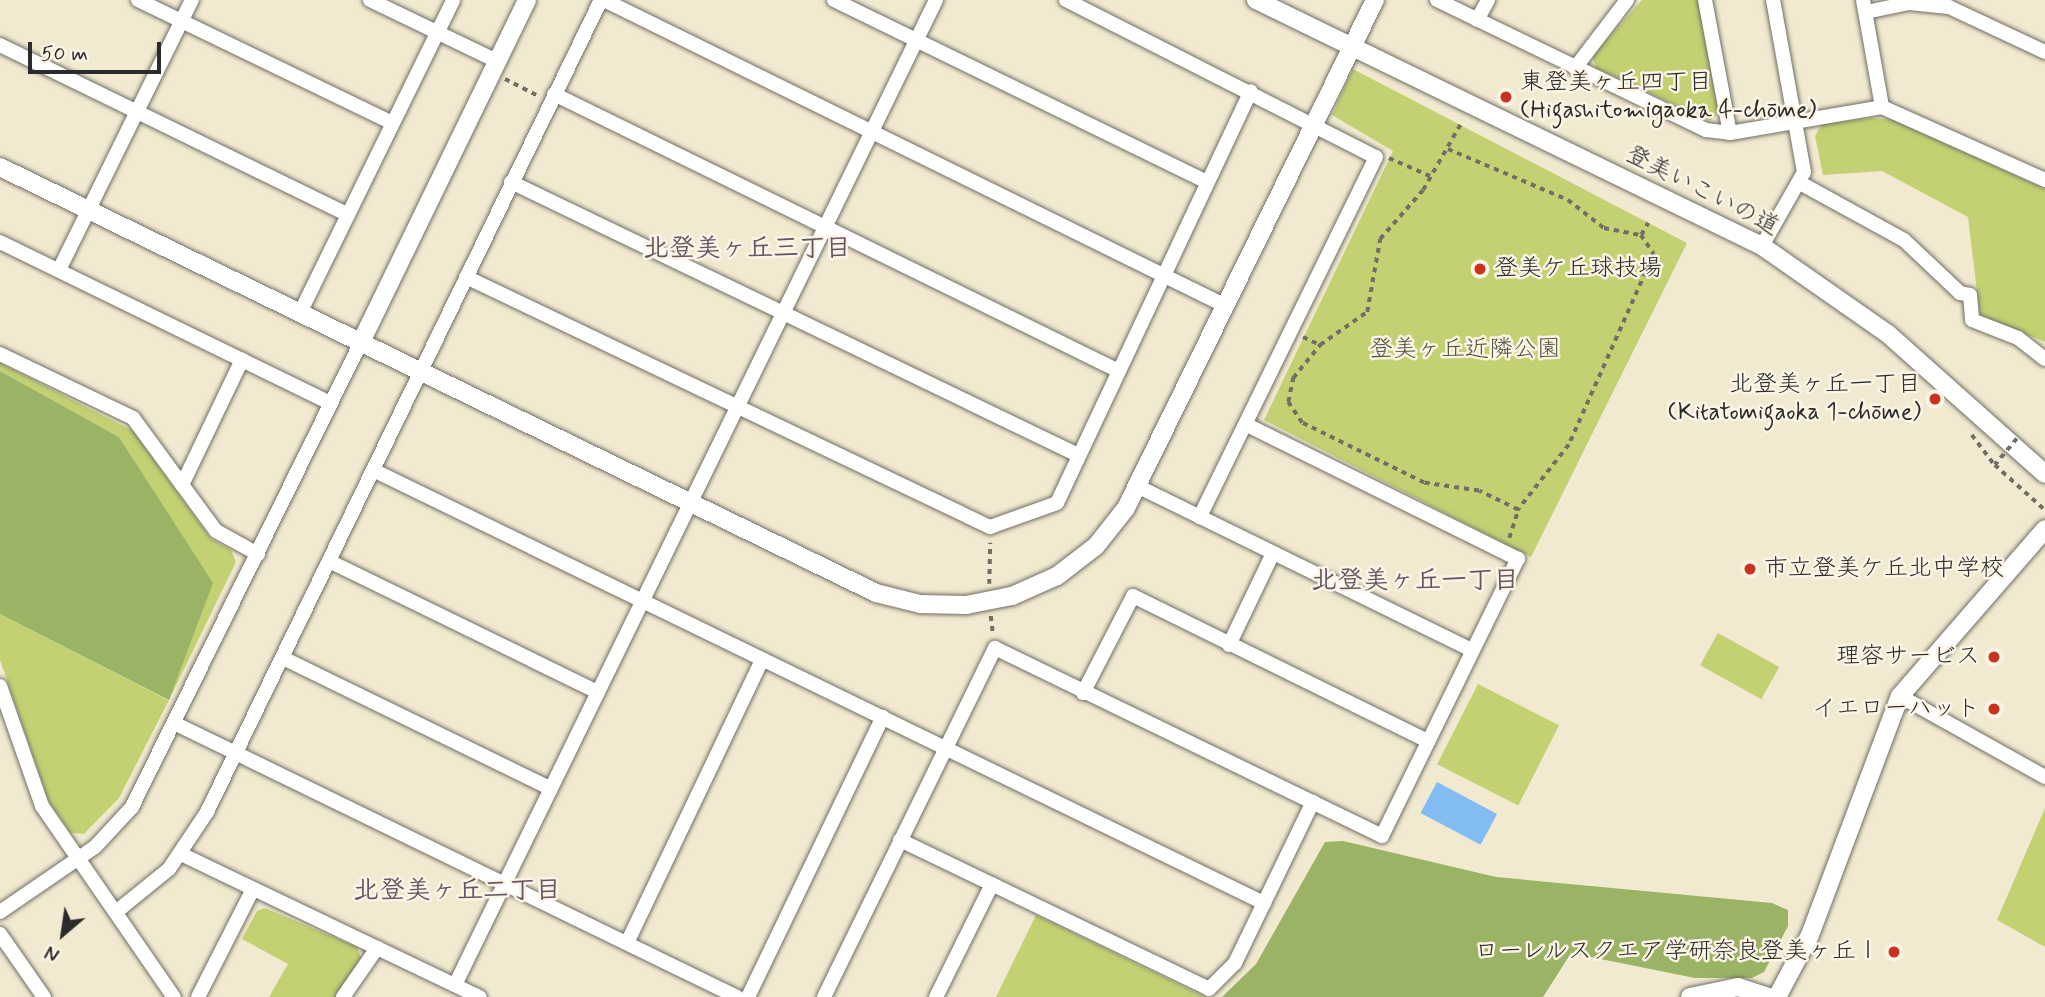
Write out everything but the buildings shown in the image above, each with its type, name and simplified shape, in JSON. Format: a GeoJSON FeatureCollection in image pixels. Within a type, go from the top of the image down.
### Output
{"type":"FeatureCollection","features":[{"type":"Feature","properties":{"kind":"street"},"geometry":{"type":"LineString","coordinates":[[138,0],[392,122]]}},
{"type":"Feature","properties":{"kind":"street"},"geometry":{"type":"LineString","coordinates":[[59,270],[192,0]]}},
{"type":"Feature","properties":{"kind":"street"},"geometry":{"type":"LineString","coordinates":[[370,0],[437,33],[495,67]]}},
{"type":"Feature","properties":{"kind":"street"},"geometry":{"type":"LineString","coordinates":[[300,313],[453,0]]}},
{"type":"Feature","properties":{"kind":"street"},"geometry":{"type":"LineString","coordinates":[[0,912],[76,860],[132,807],[176,724],[527,0]]}},
{"type":"Feature","properties":{"kind":"street"},"geometry":{"type":"LineString","coordinates":[[116,912],[181,853],[236,753],[331,562],[552,97],[602,0],[871,132],[1167,272],[1226,306]]}},
{"type":"Feature","properties":{"kind":"street"},"geometry":{"type":"LineString","coordinates":[[834,0],[1207,182]]}},
{"type":"Feature","properties":{"kind":"street"},"geometry":{"type":"LineString","coordinates":[[455,985],[936,0]]}},
{"type":"Feature","properties":{"kind":"street"},"geometry":{"type":"LineString","coordinates":[[1066,0],[1318,124],[1376,157],[1200,517]]}},
{"type":"Feature","properties":{"kind":"street","name":"登美いこいの道"},"geometry":{"type":"LineString","coordinates":[[1256,0],[1762,246],[1888,334],[2045,474]]}},
{"type":"Feature","properties":{"kind":"street"},"geometry":{"type":"LineString","coordinates":[[0,167],[876,593],[920,604],[966,605],[1035,587],[1077,562],[1112,528],[1139,487],[1318,124],[1374,0]]}},
{"type":"Feature","properties":{"kind":"street"},"geometry":{"type":"LineString","coordinates":[[1437,0],[1684,122],[1730,132],[1882,107],[2045,180]]}},
{"type":"Feature","properties":{"kind":"street"},"geometry":{"type":"LineString","coordinates":[[1477,20],[1488,0]]}},
{"type":"Feature","properties":{"kind":"street"},"geometry":{"type":"LineString","coordinates":[[1575,68],[1627,0]]}},
{"type":"Feature","properties":{"kind":"street"},"geometry":{"type":"LineString","coordinates":[[1705,0],[1730,132]]}},
{"type":"Feature","properties":{"kind":"street"},"geometry":{"type":"LineString","coordinates":[[1762,246],[1802,184],[1795,121],[1773,0]]}},
{"type":"Feature","properties":{"kind":"street"},"geometry":{"type":"LineString","coordinates":[[1882,107],[1864,6],[1909,3],[1949,7],[2045,52]]}},
{"type":"Feature","properties":{"kind":"street"},"geometry":{"type":"LineString","coordinates":[[0,45],[348,215]]}},
{"type":"Feature","properties":{"kind":"street"},"geometry":{"type":"LineString","coordinates":[[466,277],[978,525],[1057,503],[1251,91]]}},
{"type":"Feature","properties":{"kind":"street"},"geometry":{"type":"LineString","coordinates":[[552,97],[826,224],[1119,371]]}},
{"type":"Feature","properties":{"kind":"street"},"geometry":{"type":"LineString","coordinates":[[511,182],[1078,455]]}},
{"type":"Feature","properties":{"kind":"street"},"geometry":{"type":"LineString","coordinates":[[1802,184],[1904,240],[1960,293],[1970,295],[1972,320],[2018,338],[2045,359]]}},
{"type":"Feature","properties":{"kind":"street"},"geometry":{"type":"LineString","coordinates":[[0,242],[330,403]]}},
{"type":"Feature","properties":{"kind":"street"},"geometry":{"type":"LineString","coordinates":[[0,354],[133,418],[216,531],[258,554]]}},
{"type":"Feature","properties":{"kind":"street"},"geometry":{"type":"LineString","coordinates":[[182,485],[243,360]]}},
{"type":"Feature","properties":{"kind":"street"},"geometry":{"type":"LineString","coordinates":[[824,997],[944,747],[995,648],[1382,836],[1518,559],[1247,425]]}},
{"type":"Feature","properties":{"kind":"street"},"geometry":{"type":"LineString","coordinates":[[373,470],[1264,903]]}},
{"type":"Feature","properties":{"kind":"street"},"geometry":{"type":"LineString","coordinates":[[1139,487],[1472,650]]}},
{"type":"Feature","properties":{"kind":"street"},"geometry":{"type":"LineString","coordinates":[[1777,997],[1810,935],[1900,696],[2045,529]]}},
{"type":"Feature","properties":{"kind":"street"},"geometry":{"type":"LineString","coordinates":[[1229,645],[1273,553]]}},
{"type":"Feature","properties":{"kind":"street"},"geometry":{"type":"LineString","coordinates":[[331,562],[598,692]]}},
{"type":"Feature","properties":{"kind":"street"},"geometry":{"type":"LineString","coordinates":[[1083,693],[1133,596],[1429,741]]}},
{"type":"Feature","properties":{"kind":"street"},"geometry":{"type":"LineString","coordinates":[[282,658],[551,789]]}},
{"type":"Feature","properties":{"kind":"street"},"geometry":{"type":"LineString","coordinates":[[627,943],[762,660]]}},
{"type":"Feature","properties":{"kind":"street"},"geometry":{"type":"LineString","coordinates":[[0,686],[42,806],[76,860],[116,912],[173,997]]}},
{"type":"Feature","properties":{"kind":"street"},"geometry":{"type":"LineString","coordinates":[[1900,696],[2045,778]]}},
{"type":"Feature","properties":{"kind":"street"},"geometry":{"type":"LineString","coordinates":[[748,997],[883,717]]}},
{"type":"Feature","properties":{"kind":"street"},"geometry":{"type":"LineString","coordinates":[[176,724],[737,997]]}},
{"type":"Feature","properties":{"kind":"street"},"geometry":{"type":"LineString","coordinates":[[900,840],[1209,989],[1235,963],[1313,802]]}},
{"type":"Feature","properties":{"kind":"street"},"geometry":{"type":"LineString","coordinates":[[181,853],[479,997]]}},
{"type":"Feature","properties":{"kind":"street"},"geometry":{"type":"LineString","coordinates":[[936,997],[992,884]]}},
{"type":"Feature","properties":{"kind":"street"},"geometry":{"type":"LineString","coordinates":[[198,997],[253,889]]}},
{"type":"Feature","properties":{"kind":"street"},"geometry":{"type":"LineString","coordinates":[[0,934],[44,997]]}},
{"type":"Feature","properties":{"kind":"street"},"geometry":{"type":"LineString","coordinates":[[342,997],[377,948]]}},
{"type":"Feature","properties":{"kind":"street"},"geometry":{"type":"LineString","coordinates":[[1690,997],[1738,988],[1769,997]]}},
{"type":"Feature","properties":{"kind":"path"},"geometry":{"type":"LineString","coordinates":[[495,67],[552,97]]}},
{"type":"Feature","properties":{"kind":"path"},"geometry":{"type":"LineString","coordinates":[[1460,125],[1432,177],[1380,239],[1367,312],[1320,345],[1293,378],[1288,402],[1302,423],[1424,483],[1479,491],[1517,510]]}},
{"type":"Feature","properties":{"kind":"path"},"geometry":{"type":"LineString","coordinates":[[1448,149],[1568,200],[1604,228],[1642,235]]}},
{"type":"Feature","properties":{"kind":"path"},"geometry":{"type":"LineString","coordinates":[[1376,157],[1432,177]]}},
{"type":"Feature","properties":{"kind":"path"},"geometry":{"type":"LineString","coordinates":[[1502,551],[1517,510],[1569,444],[1653,266],[1642,235],[1648,223]]}},
{"type":"Feature","properties":{"kind":"path"},"geometry":{"type":"LineString","coordinates":[[1972,436],[1996,465],[2045,510]]}},
{"type":"Feature","properties":{"kind":"path"},"geometry":{"type":"LineString","coordinates":[[1996,465],[2017,439]]}},
{"type":"Feature","properties":{"kind":"green space"},"geometry":{"type":"Polygon","coordinates":[[[1642,0],[1699,0],[1720,112],[1710,121],[1596,68],[1592,56],[1642,0]]]}},
{"type":"Feature","properties":{"kind":"green space","name":"登美ヶ丘近隣公園"},"geometry":{"type":"Polygon","coordinates":[[[1353,69],[1687,243],[1531,557],[1264,420],[1393,151],[1332,115],[1353,69]]]}},
{"type":"Feature","properties":{"kind":"green space"},"geometry":{"type":"Polygon","coordinates":[[[1871,118],[1894,120],[2045,189],[2045,342],[1980,316],[1968,217],[1882,171],[1823,175],[1815,136],[1822,124],[1871,118]]]}},
{"type":"Feature","properties":{"kind":"green space"},"geometry":{"type":"Polygon","coordinates":[[[0,363],[133,431],[211,539],[231,550],[236,562],[169,700],[119,798],[84,834],[71,833],[49,802],[0,660],[0,614],[168,700],[212,583],[119,437],[0,371],[0,363]]]}},
{"type":"Feature","properties":{"kind":"green space"},"geometry":{"type":"Polygon","coordinates":[[[0,371],[119,437],[213,583],[169,700],[0,614],[0,371]]]}},
{"type":"Feature","properties":{"kind":"green space"},"geometry":{"type":"Polygon","coordinates":[[[1718,633],[1779,667],[1761,699],[1700,665],[1718,633]]]}},
{"type":"Feature","properties":{"kind":"green space"},"geometry":{"type":"Polygon","coordinates":[[[1478,684],[1559,725],[1518,806],[1437,764],[1478,684]]]}},
{"type":"Feature","properties":{"kind":"green space"},"geometry":{"type":"Polygon","coordinates":[[[2045,808],[2045,947],[1997,920],[2045,808]]]}},
{"type":"Feature","properties":{"kind":"green space"},"geometry":{"type":"Polygon","coordinates":[[[1343,841],[1496,877],[1772,903],[1788,910],[1788,926],[1764,972],[1752,978],[1695,978],[1571,953],[1543,997],[1222,997],[1256,964],[1325,842],[1343,841]]]}},
{"type":"Feature","properties":{"kind":"green space"},"geometry":{"type":"Polygon","coordinates":[[[265,908],[357,947],[362,960],[335,997],[269,997],[288,964],[242,939],[257,911],[265,908]]]}},
{"type":"Feature","properties":{"kind":"green space"},"geometry":{"type":"Polygon","coordinates":[[[1036,915],[1205,997],[996,997],[1036,915]]]}},
{"type":"Feature","properties":{"kind":"water"},"geometry":{"type":"Polygon","coordinates":[[[1437,782],[1497,814],[1481,845],[1421,813],[1437,782]]]}},
{"type":"Feature","properties":{"kind":"place","name":"東登美ヶ丘四丁目 (Higashitomigaoka 4-chōme)"},"geometry":{"type":"Point","coordinates":[1506,97]}},
{"type":"Feature","properties":{"kind":"place","name":"登美ケ丘球技場"},"geometry":{"type":"Point","coordinates":[1480,269]}},
{"type":"Feature","properties":{"kind":"place","name":"北登美ヶ丘一丁目 (Kitatomigaoka 1-chōme)"},"geometry":{"type":"Point","coordinates":[1935,399]}},
{"type":"Feature","properties":{"kind":"place","name":"市立登美ケ丘北中学校"},"geometry":{"type":"Point","coordinates":[1750,569]}},
{"type":"Feature","properties":{"kind":"place","name":"理容サービス"},"geometry":{"type":"Point","coordinates":[1994,657]}},
{"type":"Feature","properties":{"kind":"place","name":"イエローハット"},"geometry":{"type":"Point","coordinates":[1994,709]}},
{"type":"Feature","properties":{"kind":"place","name":"ローレルスクエア学研奈良登美ヶ丘Ⅰ"},"geometry":{"type":"Point","coordinates":[1894,952]}},
{"type":"Feature","properties":{"kind":"district","name":"北登美ヶ丘三丁目"},"geometry":{"type":"Point","coordinates":[747,250]}},
{"type":"Feature","properties":{"kind":"district","name":"北登美ヶ丘一丁目"},"geometry":{"type":"Point","coordinates":[1415,582]}},
{"type":"Feature","properties":{"kind":"district","name":"北登美ヶ丘二丁目"},"geometry":{"type":"Point","coordinates":[457,892]}}]}
